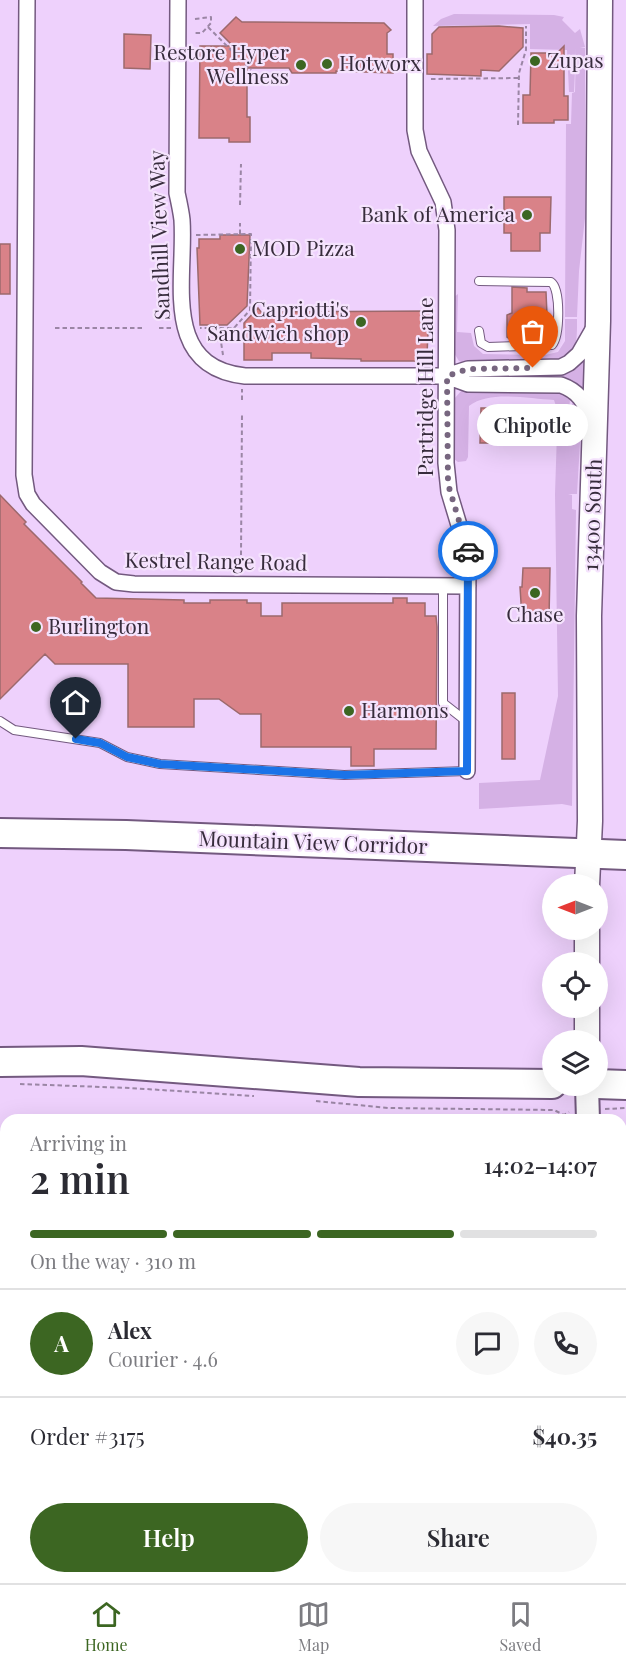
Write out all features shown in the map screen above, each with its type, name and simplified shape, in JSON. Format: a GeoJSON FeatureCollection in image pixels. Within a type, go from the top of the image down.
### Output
{"type":"FeatureCollection","features":[{"type":"Feature","properties":{"kind":"highway","name":"Mountain View Corridor"},"geometry":{"type":"LineString","coordinates":[[0,833],[126,835],[626,855]]}},
{"type":"Feature","properties":{"kind":"highway"},"geometry":{"type":"LineString","coordinates":[[0,1062],[81,1061],[359,1082],[542,1084]]}},
{"type":"Feature","properties":{"kind":"highway"},"geometry":{"type":"LineString","coordinates":[[608,1084],[626,1085]]}},
{"type":"Feature","properties":{"kind":"main road","name":"13400 South"},"geometry":{"type":"LineString","coordinates":[[587,874],[590,821],[589,616],[598,321],[600,0]]}},
{"type":"Feature","properties":{"kind":"main road"},"geometry":{"type":"LineString","coordinates":[[587,1096],[588,1114]]}},
{"type":"Feature","properties":{"kind":"street","name":"Kestrel Range Road"},"geometry":{"type":"LineString","coordinates":[[27,0],[24,475],[27,494],[33,504],[97,570],[116,582],[134,585],[468,586]]}},
{"type":"Feature","properties":{"kind":"street","name":"Sandhill View Way"},"geometry":{"type":"LineString","coordinates":[[177,0],[177,193],[182,220],[182,313],[184,328],[195,349],[213,365],[242,376],[447,376],[468,369],[561,367],[579,354],[598,321]]}},
{"type":"Feature","properties":{"kind":"street","name":"Partridge Hill Lane"},"geometry":{"type":"LineString","coordinates":[[415,0],[415,130],[419,152],[440,192],[446,223],[448,484],[467,548],[467,771]]}},
{"type":"Feature","properties":{"kind":"street","name":"Sandhill View Way"},"geometry":{"type":"LineString","coordinates":[[447,376],[468,384],[550,384],[570,388],[584,399],[596,428]]}},
{"type":"Feature","properties":{"kind":"lane"},"geometry":{"type":"LineString","coordinates":[[479,281],[551,282],[557,287],[557,338],[548,347],[488,347],[481,343],[479,331]]}},
{"type":"Feature","properties":{"kind":"lane"},"geometry":{"type":"LineString","coordinates":[[443,586],[443,703],[467,722]]}},
{"type":"Feature","properties":{"kind":"lane","name":"Partridge Hill Lane"},"geometry":{"type":"LineString","coordinates":[[0,721],[14,730],[100,743],[127,757],[160,764],[345,775],[467,771]]}},
{"type":"Feature","properties":{"kind":"path"},"geometry":{"type":"LineString","coordinates":[[195,19],[211,17],[208,27],[202,33],[195,33]]}},
{"type":"Feature","properties":{"kind":"path"},"geometry":{"type":"LineString","coordinates":[[518,126],[519,78],[526,50],[526,26]]}},
{"type":"Feature","properties":{"kind":"path"},"geometry":{"type":"LineString","coordinates":[[208,27],[251,70]]}},
{"type":"Feature","properties":{"kind":"path"},"geometry":{"type":"LineString","coordinates":[[431,79],[519,78]]}},
{"type":"Feature","properties":{"kind":"path"},"geometry":{"type":"LineString","coordinates":[[240,205],[241,164]]}},
{"type":"Feature","properties":{"kind":"path"},"geometry":{"type":"LineString","coordinates":[[240,223],[240,234]]}},
{"type":"Feature","properties":{"kind":"path"},"geometry":{"type":"LineString","coordinates":[[196,246],[196,234],[251,234],[250,310],[221,342]]}},
{"type":"Feature","properties":{"kind":"path"},"geometry":{"type":"LineString","coordinates":[[56,328],[142,328]]}},
{"type":"Feature","properties":{"kind":"path"},"geometry":{"type":"LineString","coordinates":[[159,328],[175,328]]}},
{"type":"Feature","properties":{"kind":"path"},"geometry":{"type":"LineString","coordinates":[[221,342],[212,339],[207,341],[197,328],[234,328]]}},
{"type":"Feature","properties":{"kind":"path"},"geometry":{"type":"LineString","coordinates":[[221,342],[223,355],[232,361]]}},
{"type":"Feature","properties":{"kind":"path"},"geometry":{"type":"LineString","coordinates":[[242,384],[242,400]]}},
{"type":"Feature","properties":{"kind":"path"},"geometry":{"type":"LineString","coordinates":[[241,555],[242,415]]}},
{"type":"Feature","properties":{"kind":"shaded area"},"geometry":{"type":"Polygon","coordinates":[[[454,14],[554,15],[564,17],[562,20],[575,33],[580,29],[585,47],[580,48],[585,48],[585,218],[577,317],[565,317],[566,124],[571,124],[572,93],[575,92],[576,48],[574,92],[569,92],[567,50],[530,49],[530,24],[433,26],[441,19],[454,14]]]}},
{"type":"Feature","properties":{"kind":"shaded area"},"geometry":{"type":"Polygon","coordinates":[[[458,294],[457,332],[471,333],[474,346],[483,354],[545,355],[558,352],[565,341],[565,319],[577,319],[575,346],[568,356],[555,364],[465,364],[459,361],[454,353],[454,297],[458,294]]]}},
{"type":"Feature","properties":{"kind":"shaded area"},"geometry":{"type":"Polygon","coordinates":[[[584,360],[583,390],[581,391],[469,380],[470,372],[584,360]]]}},
{"type":"Feature","properties":{"kind":"shaded area"},"geometry":{"type":"Polygon","coordinates":[[[462,390],[563,393],[570,398],[568,431],[557,431],[557,409],[554,400],[488,398],[469,406],[468,457],[466,461],[458,462],[454,459],[454,399],[462,390]]]}},
{"type":"Feature","properties":{"kind":"shaded area"},"geometry":{"type":"Polygon","coordinates":[[[573,396],[582,409],[577,494],[568,494],[572,495],[572,509],[576,510],[572,806],[562,804],[479,809],[479,783],[540,780],[558,696],[555,494],[557,432],[569,432],[573,396]]]}},
{"type":"Feature","properties":{"kind":"building"},"geometry":{"type":"Polygon","coordinates":[[[236,17],[242,22],[384,23],[391,30],[387,33],[387,54],[393,54],[393,73],[336,71],[336,73],[292,73],[289,68],[247,68],[247,117],[250,117],[250,142],[229,142],[229,138],[199,138],[200,46],[233,46],[220,33],[236,17]]]}},
{"type":"Feature","properties":{"kind":"building"},"geometry":{"type":"Polygon","coordinates":[[[439,27],[523,28],[523,47],[499,71],[481,70],[481,76],[427,74],[427,54],[432,54],[432,34],[439,27]]]}},
{"type":"Feature","properties":{"kind":"building"},"geometry":{"type":"Polygon","coordinates":[[[124,34],[151,35],[150,69],[124,68],[124,34]]]}},
{"type":"Feature","properties":{"kind":"building"},"geometry":{"type":"Polygon","coordinates":[[[564,46],[564,96],[568,96],[568,120],[554,120],[554,123],[523,123],[523,95],[530,95],[531,53],[557,53],[564,46]]]}},
{"type":"Feature","properties":{"kind":"building","name":"Bank of America"},"geometry":{"type":"Polygon","coordinates":[[[504,197],[551,197],[550,233],[540,233],[540,251],[511,251],[511,233],[504,233],[504,197]]]}},
{"type":"Feature","properties":{"kind":"building"},"geometry":{"type":"Polygon","coordinates":[[[220,235],[250,235],[247,306],[227,325],[200,325],[197,248],[199,248],[199,239],[220,239],[220,235]]]}},
{"type":"Feature","properties":{"kind":"building"},"geometry":{"type":"Polygon","coordinates":[[[0,244],[10,244],[10,294],[0,294],[0,244]]]}},
{"type":"Feature","properties":{"kind":"building"},"geometry":{"type":"Polygon","coordinates":[[[512,287],[527,288],[527,292],[546,292],[548,338],[511,340],[507,337],[507,315],[512,313],[512,287]]]}},
{"type":"Feature","properties":{"kind":"building"},"geometry":{"type":"Polygon","coordinates":[[[258,308],[261,312],[429,311],[427,355],[420,361],[361,361],[361,359],[311,358],[311,353],[272,353],[272,360],[244,360],[244,323],[258,308]]]}},
{"type":"Feature","properties":{"kind":"building"},"geometry":{"type":"Polygon","coordinates":[[[481,408],[530,408],[531,443],[480,443],[481,408]]]}},
{"type":"Feature","properties":{"kind":"building"},"geometry":{"type":"Polygon","coordinates":[[[0,495],[26,522],[24,524],[96,598],[184,600],[184,603],[247,600],[247,603],[261,603],[261,616],[282,616],[282,603],[393,603],[393,598],[407,598],[407,603],[425,603],[425,616],[436,616],[437,627],[436,749],[374,749],[374,766],[351,766],[351,747],[261,747],[261,714],[240,714],[219,699],[194,699],[194,727],[128,727],[128,664],[55,664],[45,654],[0,699],[0,495]]]}},
{"type":"Feature","properties":{"kind":"building","name":"Chase"},"geometry":{"type":"Polygon","coordinates":[[[523,568],[550,568],[549,618],[522,618],[520,587],[522,587],[523,568]]]}},
{"type":"Feature","properties":{"kind":"building"},"geometry":{"type":"Polygon","coordinates":[[[502,693],[515,693],[515,759],[502,759],[502,693]]]}},
{"type":"Feature","properties":{"kind":"way so far"},"geometry":{"type":"LineString","coordinates":[[468,551],[448,484],[446,463],[447,376],[468,369],[533,368]]}},
{"type":"Feature","properties":{"kind":"place","name":"Zupas"},"geometry":{"type":"Point","coordinates":[535,61]}},
{"type":"Feature","properties":{"kind":"place","name":"Hotworx"},"geometry":{"type":"Point","coordinates":[327,64]}},
{"type":"Feature","properties":{"kind":"place","name":"Restore Hyper Wellness"},"geometry":{"type":"Point","coordinates":[301,65]}},
{"type":"Feature","properties":{"kind":"place","name":"Bank of America"},"geometry":{"type":"Point","coordinates":[527,215]}},
{"type":"Feature","properties":{"kind":"place","name":"MOD Pizza"},"geometry":{"type":"Point","coordinates":[240,249]}},
{"type":"Feature","properties":{"kind":"place","name":"Capriotti's Sandwich shop"},"geometry":{"type":"Point","coordinates":[361,322]}},
{"type":"Feature","properties":{"kind":"place","name":"Chipotle"},"geometry":{"type":"Point","coordinates":[533,368]}},
{"type":"Feature","properties":{"kind":"place","name":"Chase"},"geometry":{"type":"Point","coordinates":[535,593]}},
{"type":"Feature","properties":{"kind":"place","name":"Burlington"},"geometry":{"type":"Point","coordinates":[36,627]}},
{"type":"Feature","properties":{"kind":"place","name":"Harmons"},"geometry":{"type":"Point","coordinates":[349,711]}},
{"type":"Feature","properties":{"kind":"route"},"geometry":{"type":"LineString","coordinates":[[76,739],[100,743],[127,757],[160,764],[345,775],[467,771],[468,551]]}}]}
